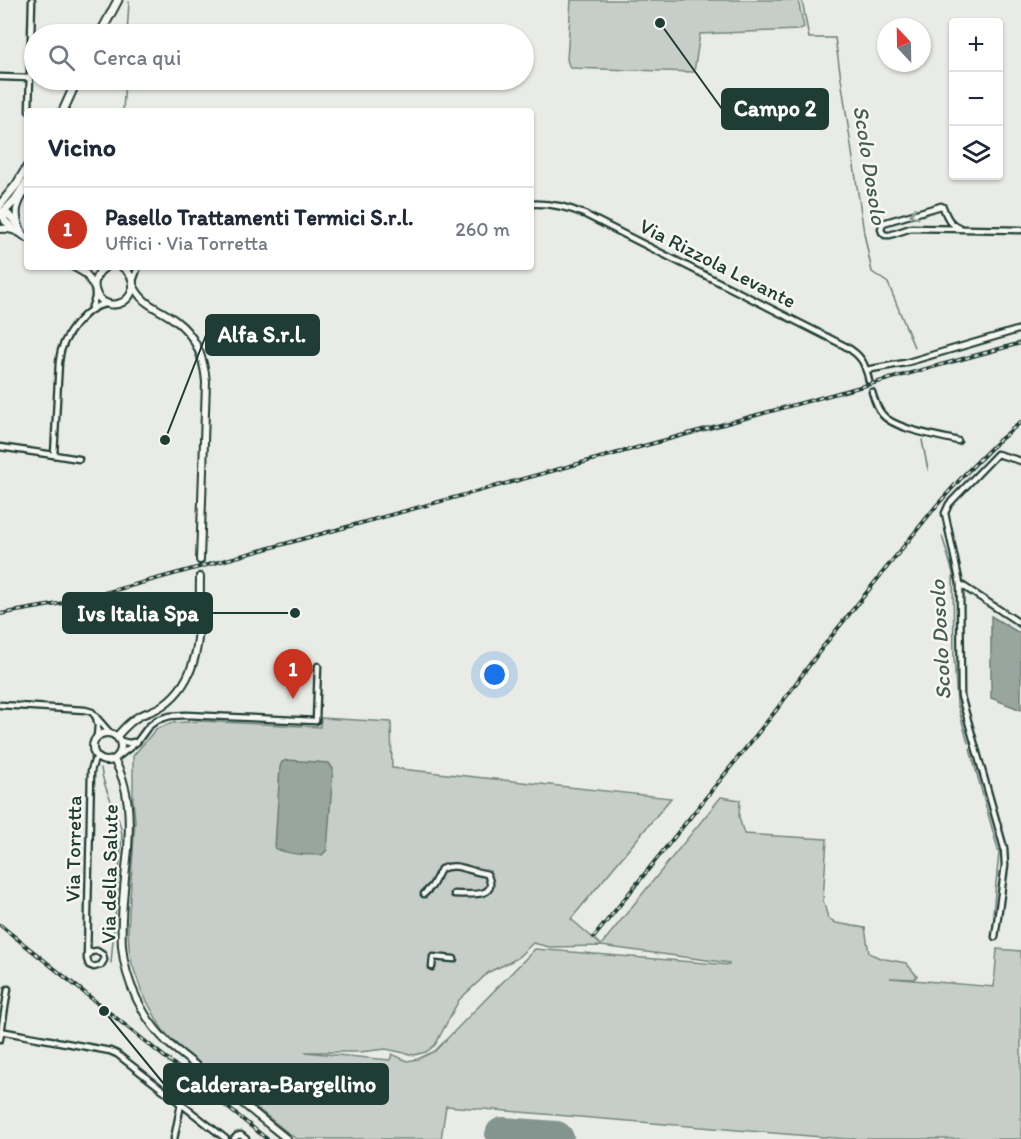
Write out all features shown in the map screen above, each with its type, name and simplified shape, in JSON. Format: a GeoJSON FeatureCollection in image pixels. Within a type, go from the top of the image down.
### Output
{"type":"FeatureCollection","features":[{"type":"Feature","properties":{"kind":"main road"},"geometry":{"type":"LineString","coordinates":[[105,24],[118,0]]}},
{"type":"Feature","properties":{"kind":"main road"},"geometry":{"type":"LineString","coordinates":[[60,108],[71,90]]}},
{"type":"Feature","properties":{"kind":"main road"},"geometry":{"type":"LineString","coordinates":[[64,108],[71,90]]}},
{"type":"Feature","properties":{"kind":"main road"},"geometry":{"type":"LineString","coordinates":[[0,205],[24,172]]}},
{"type":"Feature","properties":{"kind":"main road"},"geometry":{"type":"LineString","coordinates":[[1,213],[24,187]]}},
{"type":"Feature","properties":{"kind":"street"},"geometry":{"type":"LineString","coordinates":[[31,24],[32,0]]}},
{"type":"Feature","properties":{"kind":"street"},"geometry":{"type":"LineString","coordinates":[[0,77],[24,78]]}},
{"type":"Feature","properties":{"kind":"street"},"geometry":{"type":"LineString","coordinates":[[29,108],[30,90]]}},
{"type":"Feature","properties":{"kind":"street"},"geometry":{"type":"LineString","coordinates":[[22,233],[16,218],[16,209],[24,193]]}},
{"type":"Feature","properties":{"kind":"street","name":"Via Rizzola Levante"},"geometry":{"type":"LineString","coordinates":[[534,204],[567,207],[584,214],[845,346],[861,358],[869,381]]}},
{"type":"Feature","properties":{"kind":"street"},"geometry":{"type":"LineString","coordinates":[[960,228],[953,225],[941,206],[883,223],[881,229],[885,235],[911,228],[1021,230]]}},
{"type":"Feature","properties":{"kind":"street"},"geometry":{"type":"LineString","coordinates":[[1,213],[8,214],[22,233]]}},
{"type":"Feature","properties":{"kind":"street"},"geometry":{"type":"LineString","coordinates":[[0,229],[11,229],[22,233]]}},
{"type":"Feature","properties":{"kind":"street"},"geometry":{"type":"LineString","coordinates":[[80,270],[90,278],[95,290],[108,304]]}},
{"type":"Feature","properties":{"kind":"street"},"geometry":{"type":"LineString","coordinates":[[54,455],[61,349],[77,324],[91,309],[95,298],[95,279],[102,270]]}},
{"type":"Feature","properties":{"kind":"street"},"geometry":{"type":"LineString","coordinates":[[126,270],[144,302],[175,320],[186,330],[195,341],[205,366],[200,560]]}},
{"type":"Feature","properties":{"kind":"street"},"geometry":{"type":"LineString","coordinates":[[121,303],[131,294],[137,270]]}},
{"type":"Feature","properties":{"kind":"street"},"geometry":{"type":"LineString","coordinates":[[91,309],[104,304],[127,301],[144,302]]}},
{"type":"Feature","properties":{"kind":"street"},"geometry":{"type":"LineString","coordinates":[[866,370],[905,363],[1021,330]]}},
{"type":"Feature","properties":{"kind":"street"},"geometry":{"type":"LineString","coordinates":[[872,392],[876,404],[889,421],[905,428],[958,441]]}},
{"type":"Feature","properties":{"kind":"street"},"geometry":{"type":"LineString","coordinates":[[0,447],[79,459]]}},
{"type":"Feature","properties":{"kind":"street"},"geometry":{"type":"LineString","coordinates":[[995,938],[1005,855],[961,696],[960,584],[945,513],[949,504],[997,454],[1021,461]]}},
{"type":"Feature","properties":{"kind":"street"},"geometry":{"type":"LineString","coordinates":[[119,739],[132,721],[167,702],[188,675],[195,658],[198,640],[200,577]]}},
{"type":"Feature","properties":{"kind":"street"},"geometry":{"type":"LineString","coordinates":[[960,584],[1021,624]]}},
{"type":"Feature","properties":{"kind":"street"},"geometry":{"type":"LineString","coordinates":[[96,717],[97,736],[93,747],[97,758],[104,761],[117,758],[137,742],[157,720],[170,716],[316,721],[318,666]]}},
{"type":"Feature","properties":{"kind":"street"},"geometry":{"type":"LineString","coordinates":[[0,705],[85,710],[92,712],[110,733],[119,739],[129,743],[137,742]]}},
{"type":"Feature","properties":{"kind":"street"},"geometry":{"type":"LineString","coordinates":[[97,736],[110,733]]}},
{"type":"Feature","properties":{"kind":"street","name":"Via della Salute"},"geometry":{"type":"LineString","coordinates":[[119,739],[122,749],[117,758],[129,812],[122,947],[131,985],[156,1030],[169,1044],[287,1139]]}},
{"type":"Feature","properties":{"kind":"street","name":"Via Torretta"},"geometry":{"type":"LineString","coordinates":[[87,957],[91,771],[97,758]]}},
{"type":"Feature","properties":{"kind":"street"},"geometry":{"type":"LineString","coordinates":[[424,894],[432,886],[441,869],[448,866],[487,874],[491,882],[487,892],[482,894],[454,894]]}},
{"type":"Feature","properties":{"kind":"street"},"geometry":{"type":"LineString","coordinates":[[87,943],[103,955],[104,960],[96,967],[91,966],[87,957],[90,952],[95,951]]}},
{"type":"Feature","properties":{"kind":"street"},"geometry":{"type":"LineString","coordinates":[[432,967],[433,957],[454,959]]}},
{"type":"Feature","properties":{"kind":"street"},"geometry":{"type":"LineString","coordinates":[[0,1039],[8,989]]}},
{"type":"Feature","properties":{"kind":"street"},"geometry":{"type":"LineString","coordinates":[[1,1031],[117,1054],[226,1139]]}},
{"type":"Feature","properties":{"kind":"street"},"geometry":{"type":"LineString","coordinates":[[174,1139],[181,1104]]}},
{"type":"Feature","properties":{"kind":"street"},"geometry":{"type":"LineString","coordinates":[[234,1139],[241,1135],[246,1139]]}},
{"type":"Feature","properties":{"kind":"shaded area"},"geometry":{"type":"Polygon","coordinates":[[[571,0],[798,0],[804,27],[798,30],[700,34],[694,72],[570,68],[567,60],[571,0]]]}},
{"type":"Feature","properties":{"kind":"shaded area"},"geometry":{"type":"Polygon","coordinates":[[[991,616],[1021,634],[1021,710],[991,698],[991,616]]]}},
{"type":"Feature","properties":{"kind":"shaded area"},"geometry":{"type":"Polygon","coordinates":[[[321,718],[391,722],[392,768],[671,798],[571,919],[601,945],[721,797],[740,800],[739,817],[744,834],[827,839],[823,900],[828,918],[836,923],[865,928],[869,953],[880,958],[906,963],[917,976],[914,979],[890,978],[994,987],[997,949],[1021,951],[1021,1139],[847,1139],[446,1106],[441,1139],[296,1139],[177,1045],[162,1029],[142,992],[132,964],[128,929],[135,820],[133,756],[156,729],[172,723],[201,721],[320,727],[321,718]],[[533,943],[516,959],[489,972],[459,1000],[435,1045],[426,1052],[414,1055],[386,1049],[360,1052],[304,1052],[390,1060],[392,1054],[407,1061],[418,1059],[435,1051],[535,949],[729,965],[729,963],[601,946],[549,947],[533,943]]]}},
{"type":"Feature","properties":{"kind":"shaded area"},"geometry":{"type":"Polygon","coordinates":[[[287,760],[329,763],[333,769],[327,850],[322,855],[304,855],[275,848],[280,767],[282,762],[287,760]]]}},
{"type":"Feature","properties":{"kind":"waterway","name":"Scolo Dosolo"},"geometry":{"type":"LineString","coordinates":[[802,0],[809,38],[835,38],[864,233],[872,272],[888,283],[914,347]]}},
{"type":"Feature","properties":{"kind":"waterway"},"geometry":{"type":"LineString","coordinates":[[128,24],[129,2]]}},
{"type":"Feature","properties":{"kind":"waterway"},"geometry":{"type":"LineString","coordinates":[[123,108],[124,90]]}},
{"type":"Feature","properties":{"kind":"waterway","name":"Scolo Dosolo"},"geometry":{"type":"LineString","coordinates":[[922,440],[928,470]]}},
{"type":"Feature","properties":{"kind":"waterway","name":"Scolo Dosolo"},"geometry":{"type":"LineString","coordinates":[[942,536],[953,573],[957,703],[968,743]]}},
{"type":"Feature","properties":{"kind":"waterway","name":"Scolo Dosolo"},"geometry":{"type":"LineString","coordinates":[[970,749],[999,853],[993,913]]}},
{"type":"Feature","properties":{"kind":"waterway"},"geometry":{"type":"LineString","coordinates":[[101,768],[122,835],[111,963]]}},
{"type":"Feature","properties":{"kind":"runway"},"geometry":{"type":"LineString","coordinates":[[503,1135],[556,1139]]}},
{"type":"Feature","properties":{"kind":"tunnel"},"geometry":{"type":"LineString","coordinates":[[200,560],[200,577]]}},
{"type":"Feature","properties":{"kind":"railway"},"geometry":{"type":"LineString","coordinates":[[0,614],[75,601],[1021,343]]}},
{"type":"Feature","properties":{"kind":"railway"},"geometry":{"type":"LineString","coordinates":[[594,937],[937,505],[996,443],[1021,422]]}},
{"type":"Feature","properties":{"kind":"railway"},"geometry":{"type":"LineString","coordinates":[[0,925],[267,1139]]}},
{"type":"Feature","properties":{"kind":"place","name":"Campo 2"},"geometry":{"type":"Point","coordinates":[660,23]}},
{"type":"Feature","properties":{"kind":"place","name":"Alfa S.r.l."},"geometry":{"type":"Point","coordinates":[165,440]}},
{"type":"Feature","properties":{"kind":"place","name":"Ivs Italia Spa"},"geometry":{"type":"Point","coordinates":[295,613]}},
{"type":"Feature","properties":{"kind":"place","name":"Pasello Trattamenti Termici S.r.l."},"geometry":{"type":"Point","coordinates":[293,699]}},
{"type":"Feature","properties":{"kind":"place","name":"Calderara-Bargellino"},"geometry":{"type":"Point","coordinates":[104,1011]}}]}
